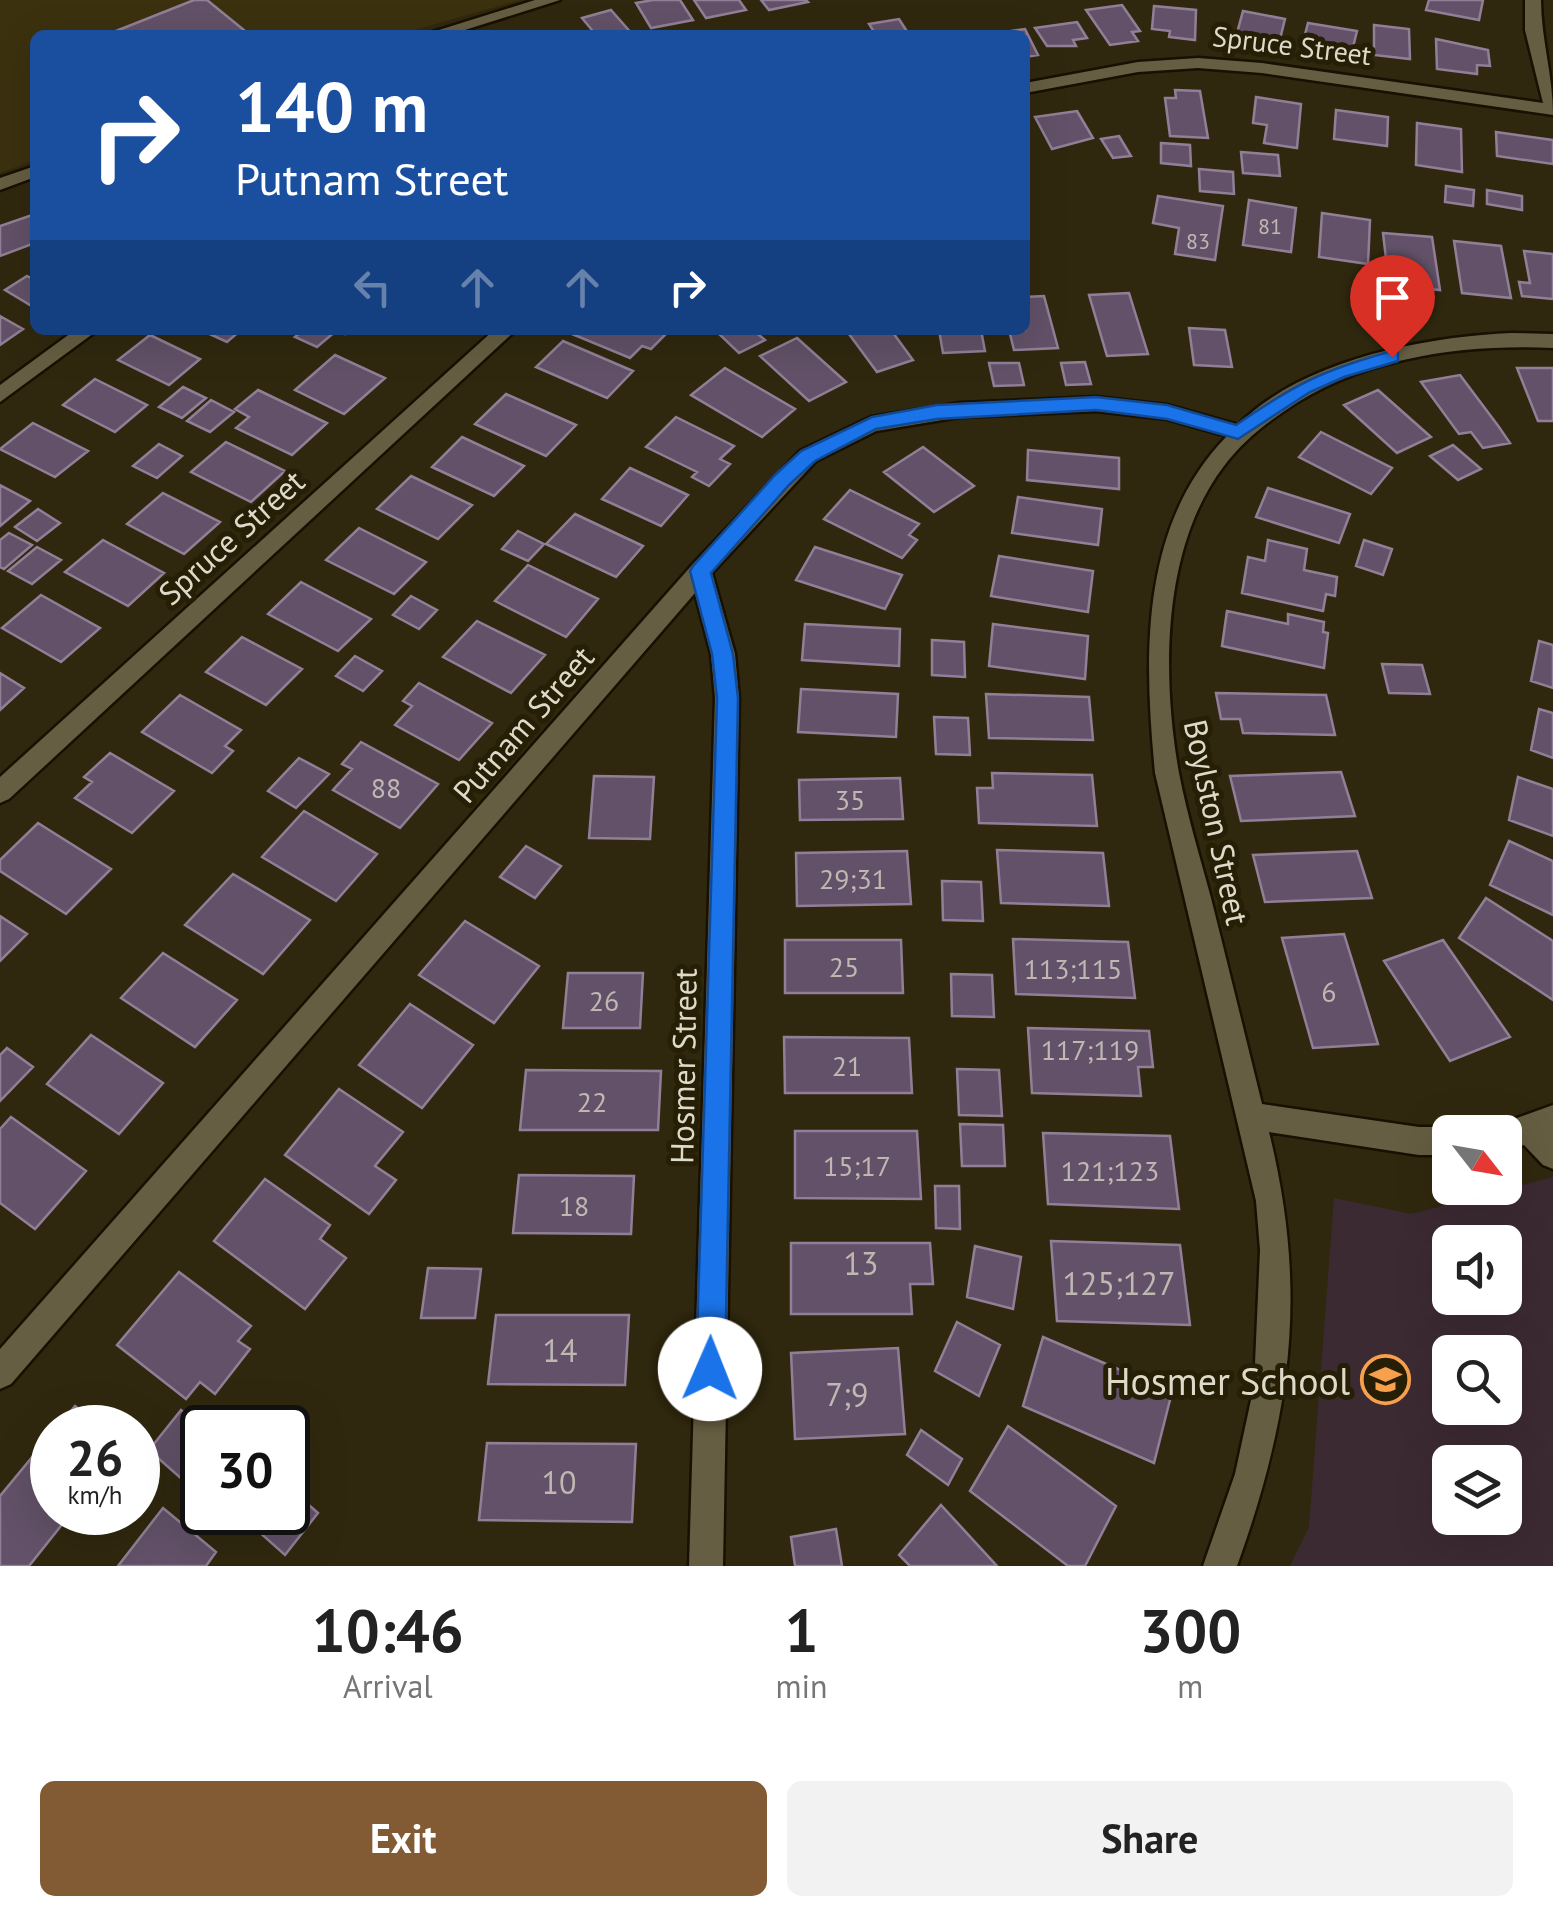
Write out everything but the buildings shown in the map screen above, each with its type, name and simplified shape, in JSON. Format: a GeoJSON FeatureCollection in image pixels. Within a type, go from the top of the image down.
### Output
{"type":"FeatureCollection","features":[{"type":"Feature","properties":{"kind":"street"},"geometry":{"type":"LineString","coordinates":[[448,30],[552,0]]}},
{"type":"Feature","properties":{"kind":"street"},"geometry":{"type":"LineString","coordinates":[[1533,0],[1533,30],[1553,110]]}},
{"type":"Feature","properties":{"kind":"street","name":"Spruce Street"},"geometry":{"type":"LineString","coordinates":[[1030,87],[1138,68],[1198,63],[1262,68],[1553,110]]}},
{"type":"Feature","properties":{"kind":"street"},"geometry":{"type":"LineString","coordinates":[[0,184],[30,174]]}},
{"type":"Feature","properties":{"kind":"street"},"geometry":{"type":"LineString","coordinates":[[0,395],[81,335]]}},
{"type":"Feature","properties":{"kind":"street","name":"Spruce Street"},"geometry":{"type":"LineString","coordinates":[[0,792],[501,335]]}},
{"type":"Feature","properties":{"kind":"street","name":"Boylston Street"},"geometry":{"type":"LineString","coordinates":[[1220,1566],[1248,1488],[1265,1423],[1276,1345],[1276,1252],[1270,1200],[1252,1116],[1168,773],[1157,672],[1159,626],[1177,535],[1192,497],[1212,463],[1238,432],[1304,387],[1372,362],[1452,343],[1553,340]]}},
{"type":"Feature","properties":{"kind":"street","name":"Putnam Street"},"geometry":{"type":"LineString","coordinates":[[0,1373],[700,571],[808,456],[872,424],[960,410],[1096,404],[1167,412],[1238,432]]}},
{"type":"Feature","properties":{"kind":"street","name":"Hosmer Street"},"geometry":{"type":"LineString","coordinates":[[700,571],[723,654],[728,698],[706,1566]]}},
{"type":"Feature","properties":{"kind":"street"},"geometry":{"type":"LineString","coordinates":[[1252,1116],[1432,1141]]}},
{"type":"Feature","properties":{"kind":"street"},"geometry":{"type":"LineString","coordinates":[[1529,1128],[1553,1154]]}},
{"type":"Feature","properties":{"kind":"shaded area"},"geometry":{"type":"Polygon","coordinates":[[[0,0],[521,0],[415,30],[30,30],[30,162],[0,173],[0,0]]]}},
{"type":"Feature","properties":{"kind":"shaded area","name":"Hosmer School"},"geometry":{"type":"Polygon","coordinates":[[[1553,1177],[1553,1566],[1290,1566],[1309,1527],[1334,1198],[1411,1214],[1446,1205],[1522,1205],[1522,1185],[1553,1177]]]}},
{"type":"Feature","properties":{"kind":"place","name":"Hosmer School"},"geometry":{"type":"Point","coordinates":[1385,1380]}},
{"type":"Feature","properties":{"kind":"route"},"geometry":{"type":"LineString","coordinates":[[710,1369],[728,698],[723,654],[700,571],[808,456],[872,424],[914,414],[1096,404],[1167,412],[1238,432],[1304,387],[1337,372],[1392,357]]}}]}
